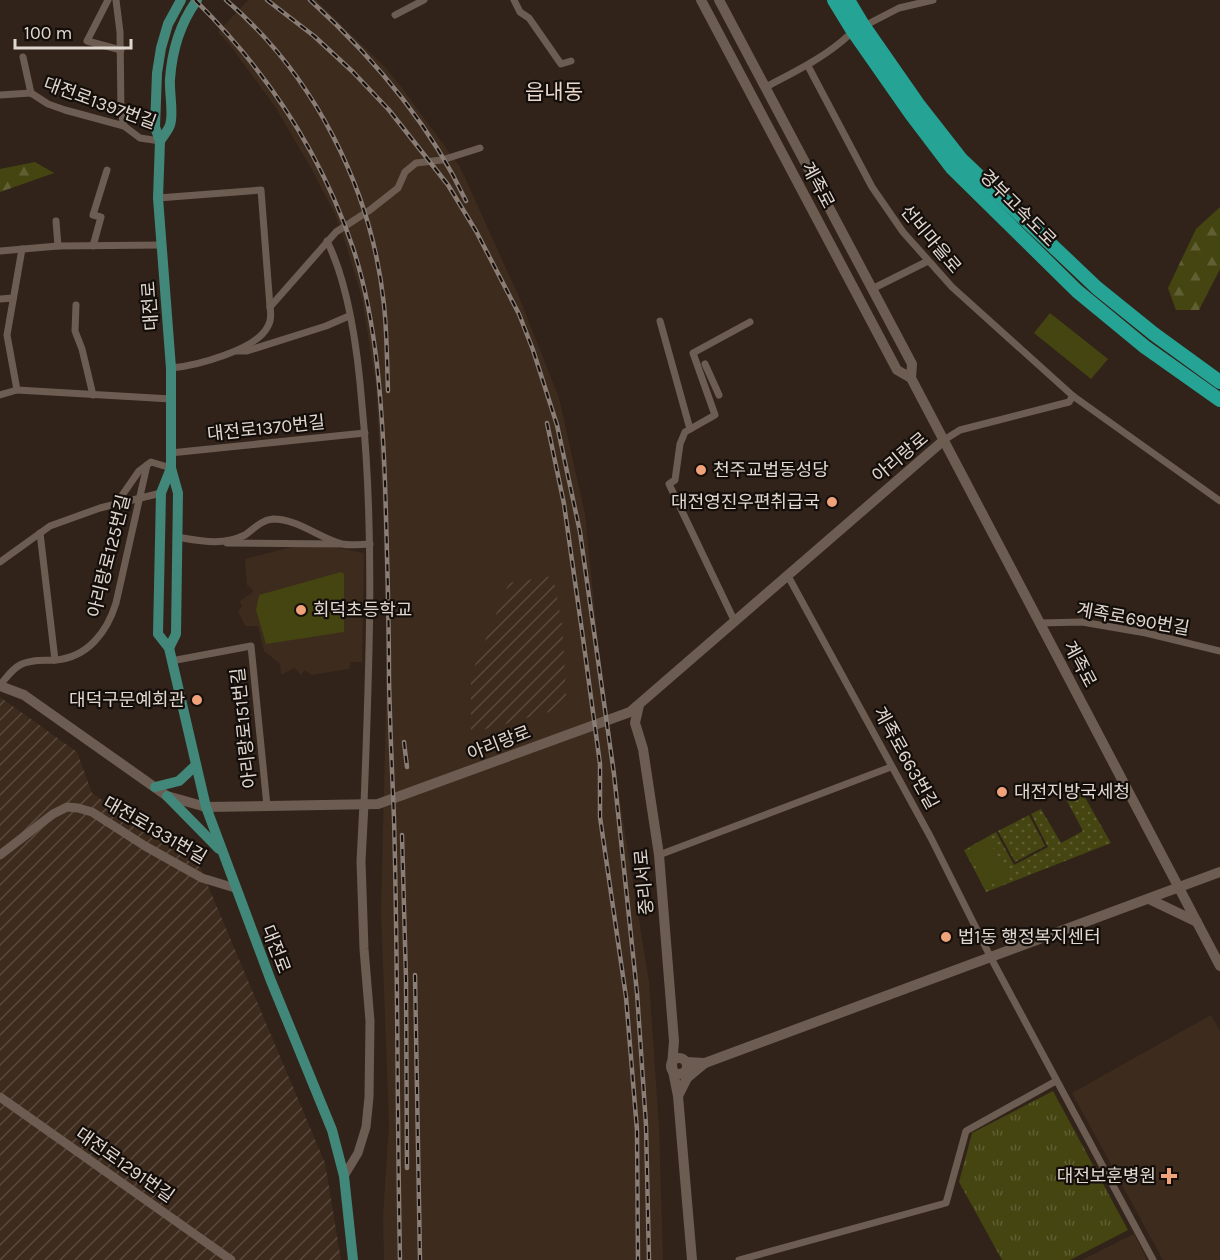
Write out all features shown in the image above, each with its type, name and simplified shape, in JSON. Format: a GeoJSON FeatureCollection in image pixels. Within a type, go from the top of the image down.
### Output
{"type":"FeatureCollection","features":[{"type":"Feature","properties":{"kind":"highway","name":"경부고속도로"},"geometry":{"type":"LineString","coordinates":[[834,0],[911,114],[952,168],[1077,291],[1145,347],[1220,400]]}},
{"type":"Feature","properties":{"kind":"highway","name":"경부고속도로"},"geometry":{"type":"LineString","coordinates":[[848,0],[918,104],[961,159],[1097,288],[1154,334],[1220,382]]}},
{"type":"Feature","properties":{"kind":"main road","name":"대전로"},"geometry":{"type":"LineString","coordinates":[[169,648],[176,634],[178,494],[171,468],[170,453],[171,368],[158,198],[160,141],[155,127],[157,73],[161,48],[168,24],[181,0]]}},
{"type":"Feature","properties":{"kind":"main road","name":"대전로"},"geometry":{"type":"LineString","coordinates":[[160,141],[171,124],[170,79],[174,55],[181,29],[197,0]]}},
{"type":"Feature","properties":{"kind":"main road","name":"계족로"},"geometry":{"type":"LineString","coordinates":[[701,0],[897,370],[911,378]]}},
{"type":"Feature","properties":{"kind":"main road","name":"계족로"},"geometry":{"type":"LineString","coordinates":[[719,0],[912,364],[911,378],[1220,966]]}},
{"type":"Feature","properties":{"kind":"main road","name":"아리랑로"},"geometry":{"type":"LineString","coordinates":[[0,685],[24,695],[167,796],[206,807],[378,804],[630,712],[944,440]]}},
{"type":"Feature","properties":{"kind":"main road","name":"대전로"},"geometry":{"type":"LineString","coordinates":[[171,468],[162,493],[158,634],[169,648],[206,807],[295,1043],[332,1130],[344,1176],[353,1260]]}},
{"type":"Feature","properties":{"kind":"main road","name":"중리서로"},"geometry":{"type":"LineString","coordinates":[[639,705],[635,723],[643,749],[659,855],[675,1043]]}},
{"type":"Feature","properties":{"kind":"main road"},"geometry":{"type":"LineString","coordinates":[[618,715],[635,723]]}},
{"type":"Feature","properties":{"kind":"main road"},"geometry":{"type":"LineString","coordinates":[[155,787],[179,781],[196,765]]}},
{"type":"Feature","properties":{"kind":"main road"},"geometry":{"type":"LineString","coordinates":[[167,796],[222,852]]}},
{"type":"Feature","properties":{"kind":"main road"},"geometry":{"type":"LineString","coordinates":[[672,1066],[675,1060],[684,1066],[701,1064],[1220,872]]}},
{"type":"Feature","properties":{"kind":"main road"},"geometry":{"type":"LineString","coordinates":[[1149,899],[1197,922]]}},
{"type":"Feature","properties":{"kind":"main road"},"geometry":{"type":"LineString","coordinates":[[675,1043],[681,1052],[701,1064]]}},
{"type":"Feature","properties":{"kind":"main road"},"geometry":{"type":"LineString","coordinates":[[675,1043],[684,1066],[680,1093]]}},
{"type":"Feature","properties":{"kind":"main road"},"geometry":{"type":"LineString","coordinates":[[675,1043],[672,1066],[680,1093],[692,1260]]}},
{"type":"Feature","properties":{"kind":"main road"},"geometry":{"type":"LineString","coordinates":[[680,1093],[687,1078],[701,1064]]}},
{"type":"Feature","properties":{"kind":"street"},"geometry":{"type":"LineString","coordinates":[[108,0],[87,41],[121,50]]}},
{"type":"Feature","properties":{"kind":"street"},"geometry":{"type":"LineString","coordinates":[[116,0],[121,50],[124,126]]}},
{"type":"Feature","properties":{"kind":"street"},"geometry":{"type":"LineString","coordinates":[[395,15],[424,0]]}},
{"type":"Feature","properties":{"kind":"street"},"geometry":{"type":"LineString","coordinates":[[514,0],[520,12],[529,18],[561,64],[571,61]]}},
{"type":"Feature","properties":{"kind":"street"},"geometry":{"type":"LineString","coordinates":[[868,24],[899,8],[933,0]]}},
{"type":"Feature","properties":{"kind":"street"},"geometry":{"type":"LineString","coordinates":[[766,87],[808,66],[849,35]]}},
{"type":"Feature","properties":{"kind":"street","name":"대전로1397번길"},"geometry":{"type":"LineString","coordinates":[[23,57],[31,93]]}},
{"type":"Feature","properties":{"kind":"street","name":"선비마을로"},"geometry":{"type":"LineString","coordinates":[[808,66],[872,187],[903,232],[951,287],[1073,396],[1220,501]]}},
{"type":"Feature","properties":{"kind":"street","name":"대전로1397번길"},"geometry":{"type":"LineString","coordinates":[[0,95],[31,93],[48,104],[124,126],[140,138],[160,141]]}},
{"type":"Feature","properties":{"kind":"street"},"geometry":{"type":"LineString","coordinates":[[270,307],[336,232],[398,188],[405,172],[416,163],[442,160],[480,148]]}},
{"type":"Feature","properties":{"kind":"street"},"geometry":{"type":"LineString","coordinates":[[93,246],[100,218],[93,215],[107,171]]}},
{"type":"Feature","properties":{"kind":"street"},"geometry":{"type":"LineString","coordinates":[[158,198],[261,190],[270,307],[268,327],[260,336],[235,351],[187,366],[171,368]]}},
{"type":"Feature","properties":{"kind":"street"},"geometry":{"type":"LineString","coordinates":[[56,221],[58,246]]}},
{"type":"Feature","properties":{"kind":"street"},"geometry":{"type":"LineString","coordinates":[[327,242],[335,261],[349,316],[359,371],[365,433],[370,544],[361,861],[364,949],[370,1021],[369,1097],[366,1126],[358,1153],[344,1176]]}},
{"type":"Feature","properties":{"kind":"street"},"geometry":{"type":"LineString","coordinates":[[0,251],[58,246],[162,245]]}},
{"type":"Feature","properties":{"kind":"street"},"geometry":{"type":"LineString","coordinates":[[17,390],[6,335],[22,249]]}},
{"type":"Feature","properties":{"kind":"street"},"geometry":{"type":"LineString","coordinates":[[872,289],[928,261]]}},
{"type":"Feature","properties":{"kind":"street"},"geometry":{"type":"LineString","coordinates":[[0,299],[13,298]]}},
{"type":"Feature","properties":{"kind":"street"},"geometry":{"type":"LineString","coordinates":[[76,305],[75,331],[82,349],[93,395]]}},
{"type":"Feature","properties":{"kind":"street"},"geometry":{"type":"LineString","coordinates":[[235,351],[248,351],[326,326],[349,316]]}},
{"type":"Feature","properties":{"kind":"street"},"geometry":{"type":"LineString","coordinates":[[0,320],[9,319]]}},
{"type":"Feature","properties":{"kind":"street"},"geometry":{"type":"LineString","coordinates":[[660,321],[690,429]]}},
{"type":"Feature","properties":{"kind":"street"},"geometry":{"type":"LineString","coordinates":[[734,620],[669,484],[675,480],[680,444],[685,432],[715,415],[693,352],[750,322]]}},
{"type":"Feature","properties":{"kind":"street"},"geometry":{"type":"LineString","coordinates":[[705,364],[719,395]]}},
{"type":"Feature","properties":{"kind":"street"},"geometry":{"type":"LineString","coordinates":[[0,395],[17,390],[171,399]]}},
{"type":"Feature","properties":{"kind":"street"},"geometry":{"type":"LineString","coordinates":[[944,440],[960,430],[1069,402],[1073,396]]}},
{"type":"Feature","properties":{"kind":"street","name":"대전로1370번길"},"geometry":{"type":"LineString","coordinates":[[170,453],[365,433]]}},
{"type":"Feature","properties":{"kind":"street"},"geometry":{"type":"LineString","coordinates":[[116,504],[139,471],[151,462],[171,468]]}},
{"type":"Feature","properties":{"kind":"street","name":"아리랑로125번길"},"geometry":{"type":"LineString","coordinates":[[0,685],[21,664],[71,658],[99,638],[110,622],[147,465]]}},
{"type":"Feature","properties":{"kind":"street"},"geometry":{"type":"LineString","coordinates":[[0,561],[40,533],[64,520],[162,493]]}},
{"type":"Feature","properties":{"kind":"street"},"geometry":{"type":"LineString","coordinates":[[216,543],[243,536],[261,522],[272,519],[304,528],[344,544]]}},
{"type":"Feature","properties":{"kind":"street"},"geometry":{"type":"LineString","coordinates":[[40,533],[55,660]]}},
{"type":"Feature","properties":{"kind":"street"},"geometry":{"type":"LineString","coordinates":[[177,537],[216,543],[370,544]]}},
{"type":"Feature","properties":{"kind":"street","name":"계족로663번길"},"geometry":{"type":"LineString","coordinates":[[788,576],[967,907],[1056,1081],[1153,1260]]}},
{"type":"Feature","properties":{"kind":"street","name":"계족로690번길"},"geometry":{"type":"LineString","coordinates":[[1040,623],[1082,622],[1146,633],[1220,651]]}},
{"type":"Feature","properties":{"kind":"street","name":"아리랑로151번길"},"geometry":{"type":"LineString","coordinates":[[171,661],[251,646],[267,806]]}},
{"type":"Feature","properties":{"kind":"street"},"geometry":{"type":"LineString","coordinates":[[659,855],[891,767]]}},
{"type":"Feature","properties":{"kind":"street","name":"대전로1331번길"},"geometry":{"type":"LineString","coordinates":[[0,855],[52,814],[68,807],[78,808],[92,812],[145,846],[202,878],[235,888]]}},
{"type":"Feature","properties":{"kind":"street"},"geometry":{"type":"LineString","coordinates":[[739,1260],[946,1203],[966,1131],[1056,1081]]}},
{"type":"Feature","properties":{"kind":"street","name":"대전로1291번길"},"geometry":{"type":"LineString","coordinates":[[0,1096],[231,1260]]}},
{"type":"Feature","properties":{"kind":"shaded area"},"geometry":{"type":"Polygon","coordinates":[[[248,0],[316,0],[387,69],[402,88],[460,167],[519,297],[559,398],[585,514],[604,702],[649,982],[659,1127],[663,1260],[384,1260],[383,1217],[389,1123],[381,911],[387,665],[383,512],[376,385],[362,298],[335,214],[276,108],[218,32],[248,0]]]}},
{"type":"Feature","properties":{"kind":"shaded area","name":"회덕초등학교"},"geometry":{"type":"Polygon","coordinates":[[[296,546],[338,548],[364,553],[362,662],[351,662],[349,669],[311,675],[305,670],[301,675],[294,668],[281,675],[280,664],[264,651],[258,626],[245,626],[238,611],[242,606],[240,601],[253,592],[247,585],[245,559],[296,546]]]}},
{"type":"Feature","properties":{"kind":"shaded area"},"geometry":{"type":"Polygon","coordinates":[[[553,576],[562,624],[567,707],[471,733],[471,675],[509,583],[553,576]]]}},
{"type":"Feature","properties":{"kind":"shaded area"},"geometry":{"type":"Polygon","coordinates":[[[0,697],[77,752],[92,793],[164,843],[198,862],[325,1163],[341,1260],[0,1260],[0,697]]]}},
{"type":"Feature","properties":{"kind":"shaded area","name":"대전보훈병원"},"geometry":{"type":"Polygon","coordinates":[[[1211,1015],[1220,1031],[1220,1260],[1163,1260],[1072,1093],[1211,1015]]]}},
{"type":"Feature","properties":{"kind":"shaded area"},"geometry":{"type":"Polygon","coordinates":[[[1134,1234],[1147,1260],[1082,1260],[1134,1234]]]}},
{"type":"Feature","properties":{"kind":"green space"},"geometry":{"type":"Polygon","coordinates":[[[35,162],[54,173],[0,192],[0,169],[35,162]]]}},
{"type":"Feature","properties":{"kind":"green space"},"geometry":{"type":"Polygon","coordinates":[[[1220,207],[1220,269],[1199,310],[1176,310],[1168,288],[1196,229],[1220,207]]]}},
{"type":"Feature","properties":{"kind":"green space"},"geometry":{"type":"Polygon","coordinates":[[[1050,313],[1108,359],[1091,379],[1034,333],[1050,313]]]}},
{"type":"Feature","properties":{"kind":"green space"},"geometry":{"type":"Polygon","coordinates":[[[341,572],[344,574],[344,632],[266,644],[256,610],[259,595],[341,572]]]}},
{"type":"Feature","properties":{"kind":"green space"},"geometry":{"type":"Polygon","coordinates":[[[1080,789],[1111,843],[986,892],[964,850],[996,832],[1014,865],[1048,847],[1031,814],[1041,809],[1061,843],[1083,831],[1065,797],[1080,789]]]}},
{"type":"Feature","properties":{"kind":"green space"},"geometry":{"type":"Polygon","coordinates":[[[1029,815],[1045,846],[1015,862],[998,831],[1029,815]]]}},
{"type":"Feature","properties":{"kind":"green space"},"geometry":{"type":"Polygon","coordinates":[[[989,840],[1008,876],[987,887],[967,850],[989,840]]]}},
{"type":"Feature","properties":{"kind":"green space"},"geometry":{"type":"Polygon","coordinates":[[[1053,1091],[1128,1230],[1070,1260],[1002,1260],[959,1182],[972,1133],[1053,1091]]]}},
{"type":"Feature","properties":{"kind":"railway"},"geometry":{"type":"LineString","coordinates":[[195,0],[221,27],[268,84],[308,146],[325,179],[353,248],[373,334],[382,424],[386,507],[389,697],[394,818],[400,1260]]}},
{"type":"Feature","properties":{"kind":"railway"},"geometry":{"type":"LineString","coordinates":[[226,0],[258,30],[312,99],[334,137],[352,177],[367,219],[377,262],[385,316],[388,391]]}},
{"type":"Feature","properties":{"kind":"railway"},"geometry":{"type":"LineString","coordinates":[[267,0],[314,36],[353,72],[389,110],[448,185],[476,231],[519,314],[557,425],[580,532],[614,774],[637,993],[646,1125],[649,1260]]}},
{"type":"Feature","properties":{"kind":"railway"},"geometry":{"type":"LineString","coordinates":[[310,0],[378,68],[398,93],[435,145],[466,201]]}},
{"type":"Feature","properties":{"kind":"railway"},"geometry":{"type":"LineString","coordinates":[[547,423],[564,504],[582,631],[600,764],[600,817],[626,997],[637,1130],[638,1260]]}},
{"type":"Feature","properties":{"kind":"railway"},"geometry":{"type":"LineString","coordinates":[[404,742],[407,767]]}},
{"type":"Feature","properties":{"kind":"railway"},"geometry":{"type":"LineString","coordinates":[[402,835],[406,979],[407,1168]]}},
{"type":"Feature","properties":{"kind":"railway"},"geometry":{"type":"LineString","coordinates":[[415,975],[420,1260]]}},
{"type":"Feature","properties":{"kind":"place","name":"천주교법동성당"},"geometry":{"type":"Point","coordinates":[701,470]}},
{"type":"Feature","properties":{"kind":"place","name":"대전영진우편취급국"},"geometry":{"type":"Point","coordinates":[832,502]}},
{"type":"Feature","properties":{"kind":"place","name":"회덕초등학교"},"geometry":{"type":"Point","coordinates":[301,610]}},
{"type":"Feature","properties":{"kind":"place","name":"대덕구문예회관"},"geometry":{"type":"Point","coordinates":[197,700]}},
{"type":"Feature","properties":{"kind":"place","name":"대전지방국세청"},"geometry":{"type":"Point","coordinates":[1002,792]}},
{"type":"Feature","properties":{"kind":"place","name":"법1동 행정복지센터"},"geometry":{"type":"Point","coordinates":[946,937]}},
{"type":"Feature","properties":{"kind":"place","name":"대전보훈병원"},"geometry":{"type":"Point","coordinates":[1169,1176]}},
{"type":"Feature","properties":{"kind":"district","name":"읍내동"},"geometry":{"type":"Point","coordinates":[554,92]}}]}
